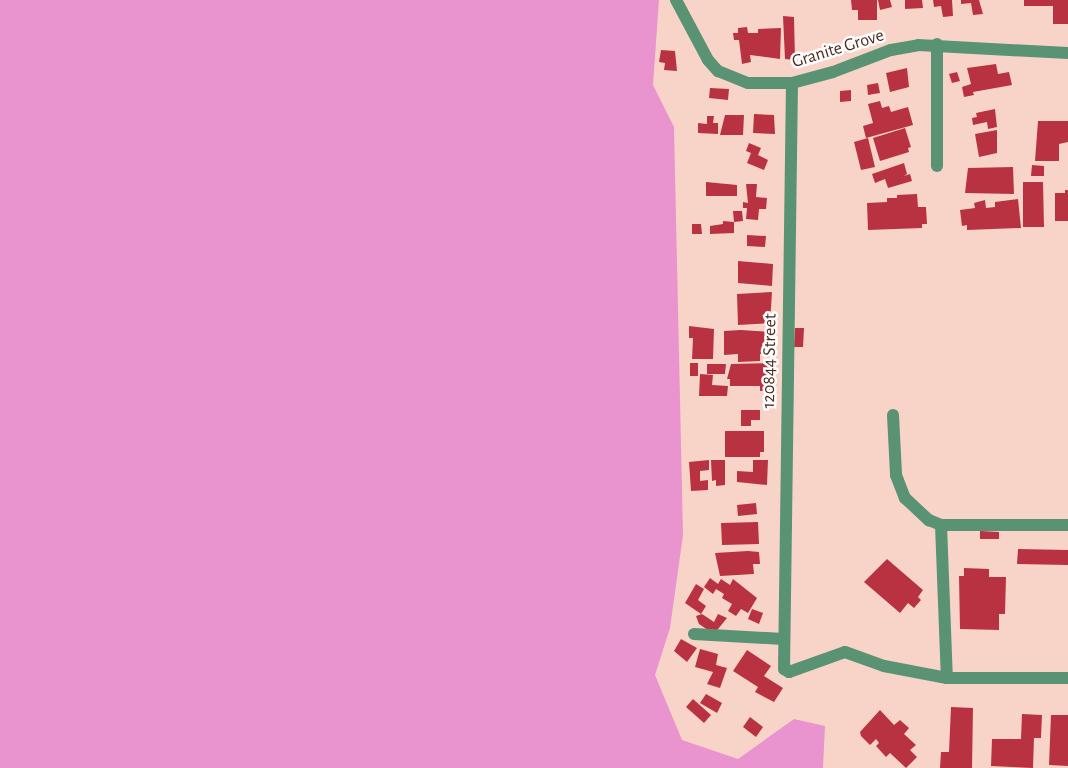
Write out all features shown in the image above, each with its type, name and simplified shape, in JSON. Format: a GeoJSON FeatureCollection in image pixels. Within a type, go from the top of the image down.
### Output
{"type":"FeatureCollection","features":[{"type":"Feature","properties":{"kind":"street","name":"Granite Grove"},"geometry":{"type":"LineString","coordinates":[[676,0],[708,60],[718,71],[748,83],[792,83],[833,72],[891,50],[937,44],[1068,53]]}},
{"type":"Feature","properties":{"kind":"street"},"geometry":{"type":"LineString","coordinates":[[937,44],[937,166]]}},
{"type":"Feature","properties":{"kind":"street","name":"120844 Street"},"geometry":{"type":"LineString","coordinates":[[792,83],[783,639],[786,672],[812,666],[837,652],[850,653],[884,666],[947,678]]}},
{"type":"Feature","properties":{"kind":"street"},"geometry":{"type":"LineString","coordinates":[[893,415],[896,476],[905,498],[919,512],[941,525],[1068,525]]}},
{"type":"Feature","properties":{"kind":"street"},"geometry":{"type":"LineString","coordinates":[[941,525],[947,678],[1068,678]]}},
{"type":"Feature","properties":{"kind":"street"},"geometry":{"type":"LineString","coordinates":[[694,634],[783,639]]}},
{"type":"Feature","properties":{"kind":"shaded area"},"geometry":{"type":"Polygon","coordinates":[[[0,0],[659,0],[653,85],[674,127],[683,535],[670,628],[655,675],[682,740],[738,759],[794,719],[825,726],[823,768],[0,768],[0,0]]]}},
{"type":"Feature","properties":{"kind":"building"},"geometry":{"type":"Polygon","coordinates":[[[851,0],[877,0],[877,20],[858,20],[858,10],[852,10],[851,0]]]}},
{"type":"Feature","properties":{"kind":"building"},"geometry":{"type":"Polygon","coordinates":[[[878,0],[890,0],[892,7],[880,10],[878,0]]]}},
{"type":"Feature","properties":{"kind":"building"},"geometry":{"type":"Polygon","coordinates":[[[905,0],[922,0],[923,8],[905,9],[905,0]]]}},
{"type":"Feature","properties":{"kind":"building"},"geometry":{"type":"Polygon","coordinates":[[[933,0],[952,0],[953,16],[943,17],[941,6],[934,7],[933,0]]]}},
{"type":"Feature","properties":{"kind":"building"},"geometry":{"type":"Polygon","coordinates":[[[961,0],[979,0],[983,14],[973,15],[971,3],[961,4],[961,0]]]}},
{"type":"Feature","properties":{"kind":"building"},"geometry":{"type":"Polygon","coordinates":[[[1024,0],[1068,0],[1068,24],[1053,24],[1053,6],[1024,6],[1024,0]]]}},
{"type":"Feature","properties":{"kind":"building"},"geometry":{"type":"Polygon","coordinates":[[[783,16],[794,17],[795,60],[785,59],[783,16]]]}},
{"type":"Feature","properties":{"kind":"building"},"geometry":{"type":"Polygon","coordinates":[[[747,27],[748,33],[758,33],[758,29],[781,28],[780,59],[750,55],[751,62],[742,64],[739,40],[734,40],[733,33],[738,33],[738,28],[747,27]]]}},
{"type":"Feature","properties":{"kind":"building"},"geometry":{"type":"Polygon","coordinates":[[[661,50],[675,51],[677,71],[664,70],[665,63],[659,62],[661,50]]]}},
{"type":"Feature","properties":{"kind":"building"},"geometry":{"type":"Polygon","coordinates":[[[996,64],[998,74],[1009,72],[1012,85],[973,92],[974,95],[964,97],[962,87],[971,84],[967,68],[996,64]]]}},
{"type":"Feature","properties":{"kind":"building"},"geometry":{"type":"Polygon","coordinates":[[[907,68],[909,87],[890,92],[886,73],[907,68]]]}},
{"type":"Feature","properties":{"kind":"building"},"geometry":{"type":"Polygon","coordinates":[[[957,72],[960,81],[952,83],[949,74],[957,72]]]}},
{"type":"Feature","properties":{"kind":"building"},"geometry":{"type":"Polygon","coordinates":[[[878,83],[880,93],[868,95],[867,85],[878,83]]]}},
{"type":"Feature","properties":{"kind":"building"},"geometry":{"type":"Polygon","coordinates":[[[710,88],[729,89],[728,100],[709,98],[710,88]]]}},
{"type":"Feature","properties":{"kind":"building"},"geometry":{"type":"Polygon","coordinates":[[[851,90],[851,101],[840,102],[840,91],[851,90]]]}},
{"type":"Feature","properties":{"kind":"building"},"geometry":{"type":"Polygon","coordinates":[[[880,101],[882,108],[889,106],[891,112],[908,107],[913,125],[866,138],[863,126],[873,123],[868,104],[880,101]]]}},
{"type":"Feature","properties":{"kind":"building"},"geometry":{"type":"Polygon","coordinates":[[[995,109],[997,127],[988,129],[987,122],[973,125],[972,118],[977,117],[976,113],[995,109]]]}},
{"type":"Feature","properties":{"kind":"building"},"geometry":{"type":"Polygon","coordinates":[[[754,114],[774,115],[775,134],[753,133],[754,114]]]}},
{"type":"Feature","properties":{"kind":"building"},"geometry":{"type":"Polygon","coordinates":[[[725,115],[744,115],[743,135],[720,135],[725,115]]]}},
{"type":"Feature","properties":{"kind":"building"},"geometry":{"type":"Polygon","coordinates":[[[707,116],[714,116],[713,123],[718,123],[718,134],[698,133],[698,123],[707,124],[707,116]]]}},
{"type":"Feature","properties":{"kind":"building"},"geometry":{"type":"Polygon","coordinates":[[[1038,121],[1068,121],[1068,142],[1059,144],[1059,161],[1035,161],[1038,121]]]}},
{"type":"Feature","properties":{"kind":"building"},"geometry":{"type":"Polygon","coordinates":[[[905,128],[911,147],[908,148],[909,152],[880,161],[873,138],[905,128]]]}},
{"type":"Feature","properties":{"kind":"building"},"geometry":{"type":"Polygon","coordinates":[[[997,130],[997,153],[979,157],[975,134],[997,130]]]}},
{"type":"Feature","properties":{"kind":"building"},"geometry":{"type":"Polygon","coordinates":[[[868,138],[875,167],[861,170],[854,142],[868,138]]]}},
{"type":"Feature","properties":{"kind":"building"},"geometry":{"type":"Polygon","coordinates":[[[749,143],[761,148],[758,155],[768,160],[764,170],[747,163],[751,153],[746,151],[749,143]]]}},
{"type":"Feature","properties":{"kind":"building"},"geometry":{"type":"Polygon","coordinates":[[[904,163],[907,174],[904,176],[910,174],[912,181],[888,188],[885,179],[875,183],[872,174],[904,163]]]}},
{"type":"Feature","properties":{"kind":"building"},"geometry":{"type":"Polygon","coordinates":[[[1032,165],[1044,166],[1044,176],[1031,176],[1032,165]]]}},
{"type":"Feature","properties":{"kind":"building"},"geometry":{"type":"Polygon","coordinates":[[[1013,167],[1014,194],[965,193],[968,168],[1013,167]]]}},
{"type":"Feature","properties":{"kind":"building"},"geometry":{"type":"Polygon","coordinates":[[[706,182],[737,185],[737,196],[706,196],[706,182]]]}},
{"type":"Feature","properties":{"kind":"building"},"geometry":{"type":"Polygon","coordinates":[[[1023,182],[1043,182],[1044,227],[1023,227],[1023,182]]]}},
{"type":"Feature","properties":{"kind":"building"},"geometry":{"type":"Polygon","coordinates":[[[746,184],[757,184],[756,197],[767,198],[766,209],[759,209],[758,220],[746,219],[747,208],[743,208],[743,202],[748,203],[746,184]]]}},
{"type":"Feature","properties":{"kind":"building"},"geometry":{"type":"Polygon","coordinates":[[[1065,190],[1068,190],[1068,221],[1055,221],[1055,193],[1065,193],[1065,190]]]}},
{"type":"Feature","properties":{"kind":"building"},"geometry":{"type":"Polygon","coordinates":[[[917,194],[918,207],[926,207],[927,224],[922,224],[922,228],[868,230],[867,203],[887,202],[887,198],[897,198],[897,195],[917,194]]]}},
{"type":"Feature","properties":{"kind":"building"},"geometry":{"type":"Polygon","coordinates":[[[1018,199],[1021,228],[967,230],[967,225],[962,226],[960,210],[975,208],[974,203],[985,200],[986,208],[995,207],[995,202],[1018,199]]]}},
{"type":"Feature","properties":{"kind":"building"},"geometry":{"type":"Polygon","coordinates":[[[733,211],[742,211],[743,221],[734,222],[733,211]]]}},
{"type":"Feature","properties":{"kind":"building"},"geometry":{"type":"Polygon","coordinates":[[[723,221],[734,222],[734,233],[710,234],[710,226],[723,224],[723,221]]]}},
{"type":"Feature","properties":{"kind":"building"},"geometry":{"type":"Polygon","coordinates":[[[692,224],[701,224],[702,234],[692,234],[692,224]]]}},
{"type":"Feature","properties":{"kind":"building"},"geometry":{"type":"Polygon","coordinates":[[[747,235],[766,236],[765,247],[747,246],[747,235]]]}},
{"type":"Feature","properties":{"kind":"building"},"geometry":{"type":"Polygon","coordinates":[[[738,261],[773,264],[772,286],[738,283],[738,261]]]}},
{"type":"Feature","properties":{"kind":"building"},"geometry":{"type":"Polygon","coordinates":[[[772,292],[770,323],[738,325],[737,294],[772,292]]]}},
{"type":"Feature","properties":{"kind":"building"},"geometry":{"type":"Polygon","coordinates":[[[689,326],[714,329],[713,359],[692,359],[693,338],[689,338],[689,326]]]}},
{"type":"Feature","properties":{"kind":"building"},"geometry":{"type":"Polygon","coordinates":[[[795,328],[804,328],[803,347],[794,347],[795,328]]]}},
{"type":"Feature","properties":{"kind":"building"},"geometry":{"type":"Polygon","coordinates":[[[724,331],[772,332],[773,354],[760,354],[760,361],[738,362],[738,354],[724,355],[724,331]]]}},
{"type":"Feature","properties":{"kind":"building"},"geometry":{"type":"Polygon","coordinates":[[[690,363],[698,363],[698,376],[690,376],[690,363]]]}},
{"type":"Feature","properties":{"kind":"building"},"geometry":{"type":"Polygon","coordinates":[[[774,363],[774,391],[760,391],[760,386],[730,386],[730,379],[727,379],[731,364],[774,363]]]}},
{"type":"Feature","properties":{"kind":"building"},"geometry":{"type":"Polygon","coordinates":[[[707,364],[726,364],[725,374],[707,374],[707,364]]]}},
{"type":"Feature","properties":{"kind":"building"},"geometry":{"type":"Polygon","coordinates":[[[700,374],[713,375],[712,385],[728,386],[727,396],[699,396],[700,374]]]}},
{"type":"Feature","properties":{"kind":"building"},"geometry":{"type":"Polygon","coordinates":[[[741,410],[760,410],[760,420],[751,420],[751,426],[741,426],[741,410]]]}},
{"type":"Feature","properties":{"kind":"building"},"geometry":{"type":"Polygon","coordinates":[[[725,431],[764,431],[764,452],[760,452],[760,457],[725,457],[725,431]]]}},
{"type":"Feature","properties":{"kind":"building"},"geometry":{"type":"Polygon","coordinates":[[[709,460],[709,470],[700,471],[700,481],[708,480],[708,490],[691,491],[689,462],[709,460]]]}},
{"type":"Feature","properties":{"kind":"building"},"geometry":{"type":"Polygon","coordinates":[[[711,460],[725,460],[725,485],[716,486],[716,480],[712,481],[711,460]]]}},
{"type":"Feature","properties":{"kind":"building"},"geometry":{"type":"Polygon","coordinates":[[[753,460],[768,460],[767,485],[737,482],[737,471],[753,472],[753,460]]]}},
{"type":"Feature","properties":{"kind":"building"},"geometry":{"type":"Polygon","coordinates":[[[756,503],[757,514],[738,516],[737,505],[756,503]]]}},
{"type":"Feature","properties":{"kind":"building"},"geometry":{"type":"Polygon","coordinates":[[[758,522],[759,544],[722,545],[721,523],[758,522]]]}},
{"type":"Feature","properties":{"kind":"building"},"geometry":{"type":"Polygon","coordinates":[[[980,531],[999,532],[999,539],[980,539],[980,531]]]}},
{"type":"Feature","properties":{"kind":"building"},"geometry":{"type":"Polygon","coordinates":[[[1018,549],[1068,550],[1068,565],[1017,564],[1018,549]]]}},
{"type":"Feature","properties":{"kind":"building"},"geometry":{"type":"Polygon","coordinates":[[[759,552],[760,564],[753,564],[754,574],[720,576],[715,553],[759,552]]]}},
{"type":"Feature","properties":{"kind":"building"},"geometry":{"type":"Polygon","coordinates":[[[887,559],[923,590],[918,597],[921,600],[914,608],[908,603],[900,613],[864,582],[887,559]]]}},
{"type":"Feature","properties":{"kind":"building"},"geometry":{"type":"Polygon","coordinates":[[[964,568],[989,569],[989,577],[1006,577],[1005,614],[999,614],[999,630],[960,629],[959,576],[964,576],[964,568]]]}},
{"type":"Feature","properties":{"kind":"building"},"geometry":{"type":"Polygon","coordinates":[[[710,578],[718,584],[721,579],[730,585],[733,579],[757,598],[748,613],[741,609],[736,616],[728,611],[732,604],[722,598],[724,594],[716,589],[713,594],[704,587],[710,578]]]}},
{"type":"Feature","properties":{"kind":"building"},"geometry":{"type":"Polygon","coordinates":[[[696,584],[704,589],[698,600],[706,606],[701,614],[685,603],[696,584]]]}},
{"type":"Feature","properties":{"kind":"building"},"geometry":{"type":"Polygon","coordinates":[[[752,609],[763,613],[759,624],[748,619],[752,609]]]}},
{"type":"Feature","properties":{"kind":"building"},"geometry":{"type":"Polygon","coordinates":[[[702,614],[714,622],[718,614],[727,618],[714,634],[699,624],[696,616],[702,614]]]}},
{"type":"Feature","properties":{"kind":"building"},"geometry":{"type":"Polygon","coordinates":[[[681,639],[697,648],[687,662],[674,651],[681,639]]]}},
{"type":"Feature","properties":{"kind":"building"},"geometry":{"type":"Polygon","coordinates":[[[700,649],[718,654],[716,665],[727,668],[720,688],[707,684],[713,672],[695,667],[700,649]]]}},
{"type":"Feature","properties":{"kind":"building"},"geometry":{"type":"Polygon","coordinates":[[[747,650],[771,666],[764,676],[783,688],[774,702],[755,692],[758,687],[733,671],[747,650]]]}},
{"type":"Feature","properties":{"kind":"building"},"geometry":{"type":"Polygon","coordinates":[[[706,694],[722,703],[717,713],[700,703],[706,694]]]}},
{"type":"Feature","properties":{"kind":"building"},"geometry":{"type":"Polygon","coordinates":[[[693,699],[711,715],[704,723],[686,707],[693,699]]]}},
{"type":"Feature","properties":{"kind":"building"},"geometry":{"type":"Polygon","coordinates":[[[951,707],[973,708],[972,768],[940,768],[941,752],[949,752],[951,707]]]}},
{"type":"Feature","properties":{"kind":"building"},"geometry":{"type":"Polygon","coordinates":[[[880,710],[894,725],[900,720],[909,728],[904,734],[916,745],[910,750],[917,757],[906,768],[890,753],[886,757],[876,746],[879,743],[876,739],[870,745],[861,736],[860,732],[880,710]]]}},
{"type":"Feature","properties":{"kind":"building"},"geometry":{"type":"Polygon","coordinates":[[[1022,714],[1042,715],[1041,738],[1034,738],[1033,768],[991,766],[992,739],[1021,739],[1022,714]]]}},
{"type":"Feature","properties":{"kind":"building"},"geometry":{"type":"Polygon","coordinates":[[[1051,715],[1068,715],[1068,766],[1049,765],[1051,715]]]}},
{"type":"Feature","properties":{"kind":"building"},"geometry":{"type":"Polygon","coordinates":[[[750,717],[763,727],[756,737],[743,727],[750,717]]]}}]}
